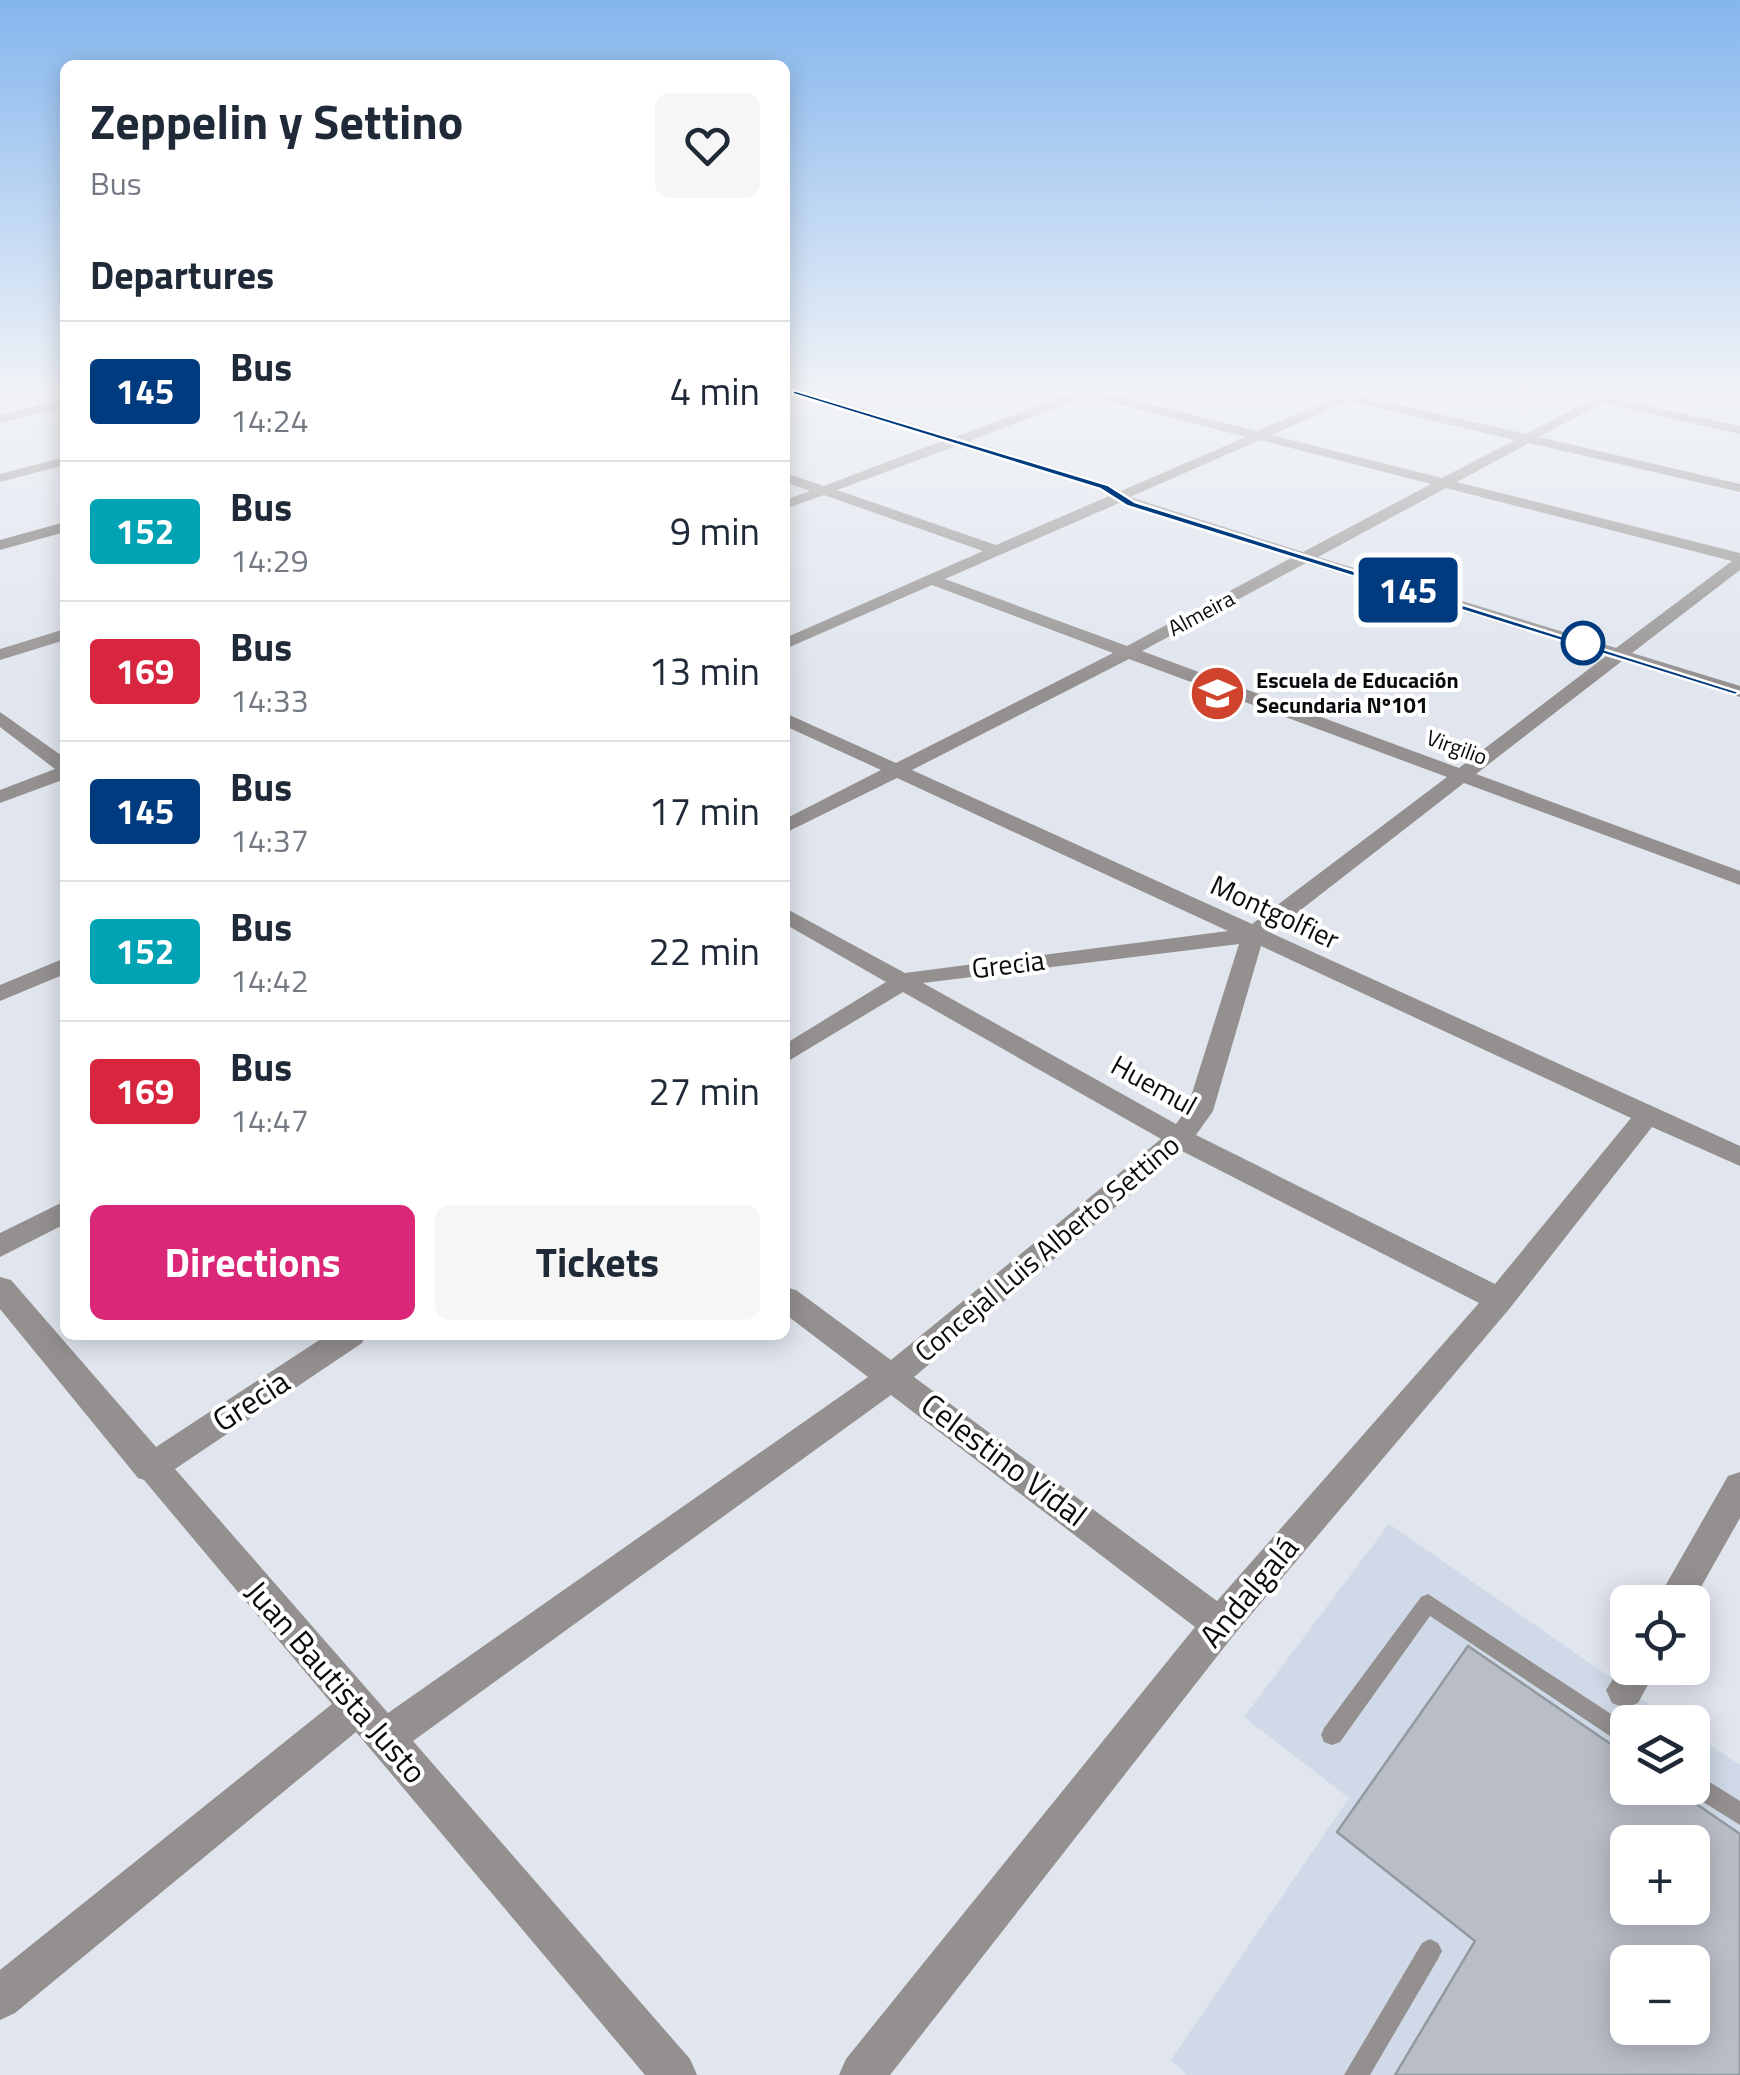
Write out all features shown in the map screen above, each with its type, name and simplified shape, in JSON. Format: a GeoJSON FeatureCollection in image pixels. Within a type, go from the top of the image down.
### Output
{"type":"FeatureCollection","features":[{"type":"Feature","properties":{"kind":"main road"},"geometry":{"type":"LineString","coordinates":[[0,545],[60,528]]}},
{"type":"Feature","properties":{"kind":"street"},"geometry":{"type":"LineString","coordinates":[[821,489],[996,550]]}},
{"type":"Feature","properties":{"kind":"street"},"geometry":{"type":"LineString","coordinates":[[790,503],[827,489]]}},
{"type":"Feature","properties":{"kind":"street"},"geometry":{"type":"LineString","coordinates":[[1098,489],[1131,504],[1740,692]]}},
{"type":"Feature","properties":{"kind":"street"},"geometry":{"type":"LineString","coordinates":[[790,642],[1136,489]]}},
{"type":"Feature","properties":{"kind":"street","name":"Almeira"},"geometry":{"type":"LineString","coordinates":[[790,824],[1128,652],[1431,489]]}},
{"type":"Feature","properties":{"kind":"street"},"geometry":{"type":"LineString","coordinates":[[1479,489],[1740,560]]}},
{"type":"Feature","properties":{"kind":"street"},"geometry":{"type":"LineString","coordinates":[[1253,936],[1740,560]]}},
{"type":"Feature","properties":{"kind":"street","name":"Virgilio"},"geometry":{"type":"LineString","coordinates":[[932,580],[1740,878]]}},
{"type":"Feature","properties":{"kind":"street"},"geometry":{"type":"LineString","coordinates":[[0,655],[60,636]]}},
{"type":"Feature","properties":{"kind":"street"},"geometry":{"type":"LineString","coordinates":[[0,718],[60,766]]}},
{"type":"Feature","properties":{"kind":"street","name":"Montgolfier"},"geometry":{"type":"LineString","coordinates":[[790,721],[1740,1157]]}},
{"type":"Feature","properties":{"kind":"street"},"geometry":{"type":"LineString","coordinates":[[0,797],[60,772]]}},
{"type":"Feature","properties":{"kind":"street","name":"Huemul"},"geometry":{"type":"LineString","coordinates":[[790,918],[1180,1138],[1498,1300]]}},
{"type":"Feature","properties":{"kind":"street","name":"Grecia"},"geometry":{"type":"LineString","coordinates":[[790,1052],[904,981],[937,972],[1253,936]]}},
{"type":"Feature","properties":{"kind":"street","name":"Concejal Luis Alberto Settino"},"geometry":{"type":"LineString","coordinates":[[0,1998],[372,1722],[893,1376],[1180,1138],[1200,1111],[1253,936]]}},
{"type":"Feature","properties":{"kind":"street"},"geometry":{"type":"LineString","coordinates":[[0,994],[60,967]]}},
{"type":"Feature","properties":{"kind":"street","name":"Andalgalá"},"geometry":{"type":"LineString","coordinates":[[862,2075],[1220,1624],[1498,1300],[1646,1117]]}},
{"type":"Feature","properties":{"kind":"street"},"geometry":{"type":"LineString","coordinates":[[0,1246],[60,1214]]}},
{"type":"Feature","properties":{"kind":"street","name":"Juan Bautista Justo"},"geometry":{"type":"LineString","coordinates":[[0,1288],[150,1468],[674,2075]]}},
{"type":"Feature","properties":{"kind":"street","name":"Celestino Vidal"},"geometry":{"type":"LineString","coordinates":[[790,1302],[1220,1624]]}},
{"type":"Feature","properties":{"kind":"street","name":"Grecia"},"geometry":{"type":"LineString","coordinates":[[150,1468],[343,1340]]}},
{"type":"Feature","properties":{"kind":"street"},"geometry":{"type":"LineString","coordinates":[[1684,1585],[1740,1486]]}},
{"type":"Feature","properties":{"kind":"lane"},"geometry":{"type":"LineString","coordinates":[[1332,1735],[1428,1603],[1610,1726]]}},
{"type":"Feature","properties":{"kind":"lane"},"geometry":{"type":"LineString","coordinates":[[1710,1794],[1740,1814]]}},
{"type":"Feature","properties":{"kind":"lane"},"geometry":{"type":"LineString","coordinates":[[1356,2075],[1430,1951]]}},
{"type":"Feature","properties":{"kind":"shaded area"},"geometry":{"type":"Polygon","coordinates":[[[1389,1524],[1610,1677],[1610,1685],[1622,1685],[1650,1705],[1610,1705],[1610,1805],[1710,1805],[1710,1745],[1740,1765],[1740,2075],[1187,2075],[1171,2060],[1349,1798],[1244,1717],[1389,1524]]]}},
{"type":"Feature","properties":{"kind":"building"},"geometry":{"type":"Polygon","coordinates":[[[1468,1646],[1610,1744],[1610,1805],[1698,1805],[1740,1834],[1740,2075],[1395,2075],[1475,1941],[1337,1832],[1468,1646]]]}},
{"type":"Feature","properties":{"kind":"bus line","name":"145"},"geometry":{"type":"LineString","coordinates":[[1108,489],[1131,504],[1740,692]]}},
{"type":"Feature","properties":{"kind":"place","name":"Escuela de Educación Secundaria Nº101"},"geometry":{"type":"Point","coordinates":[1217,693]}}]}
